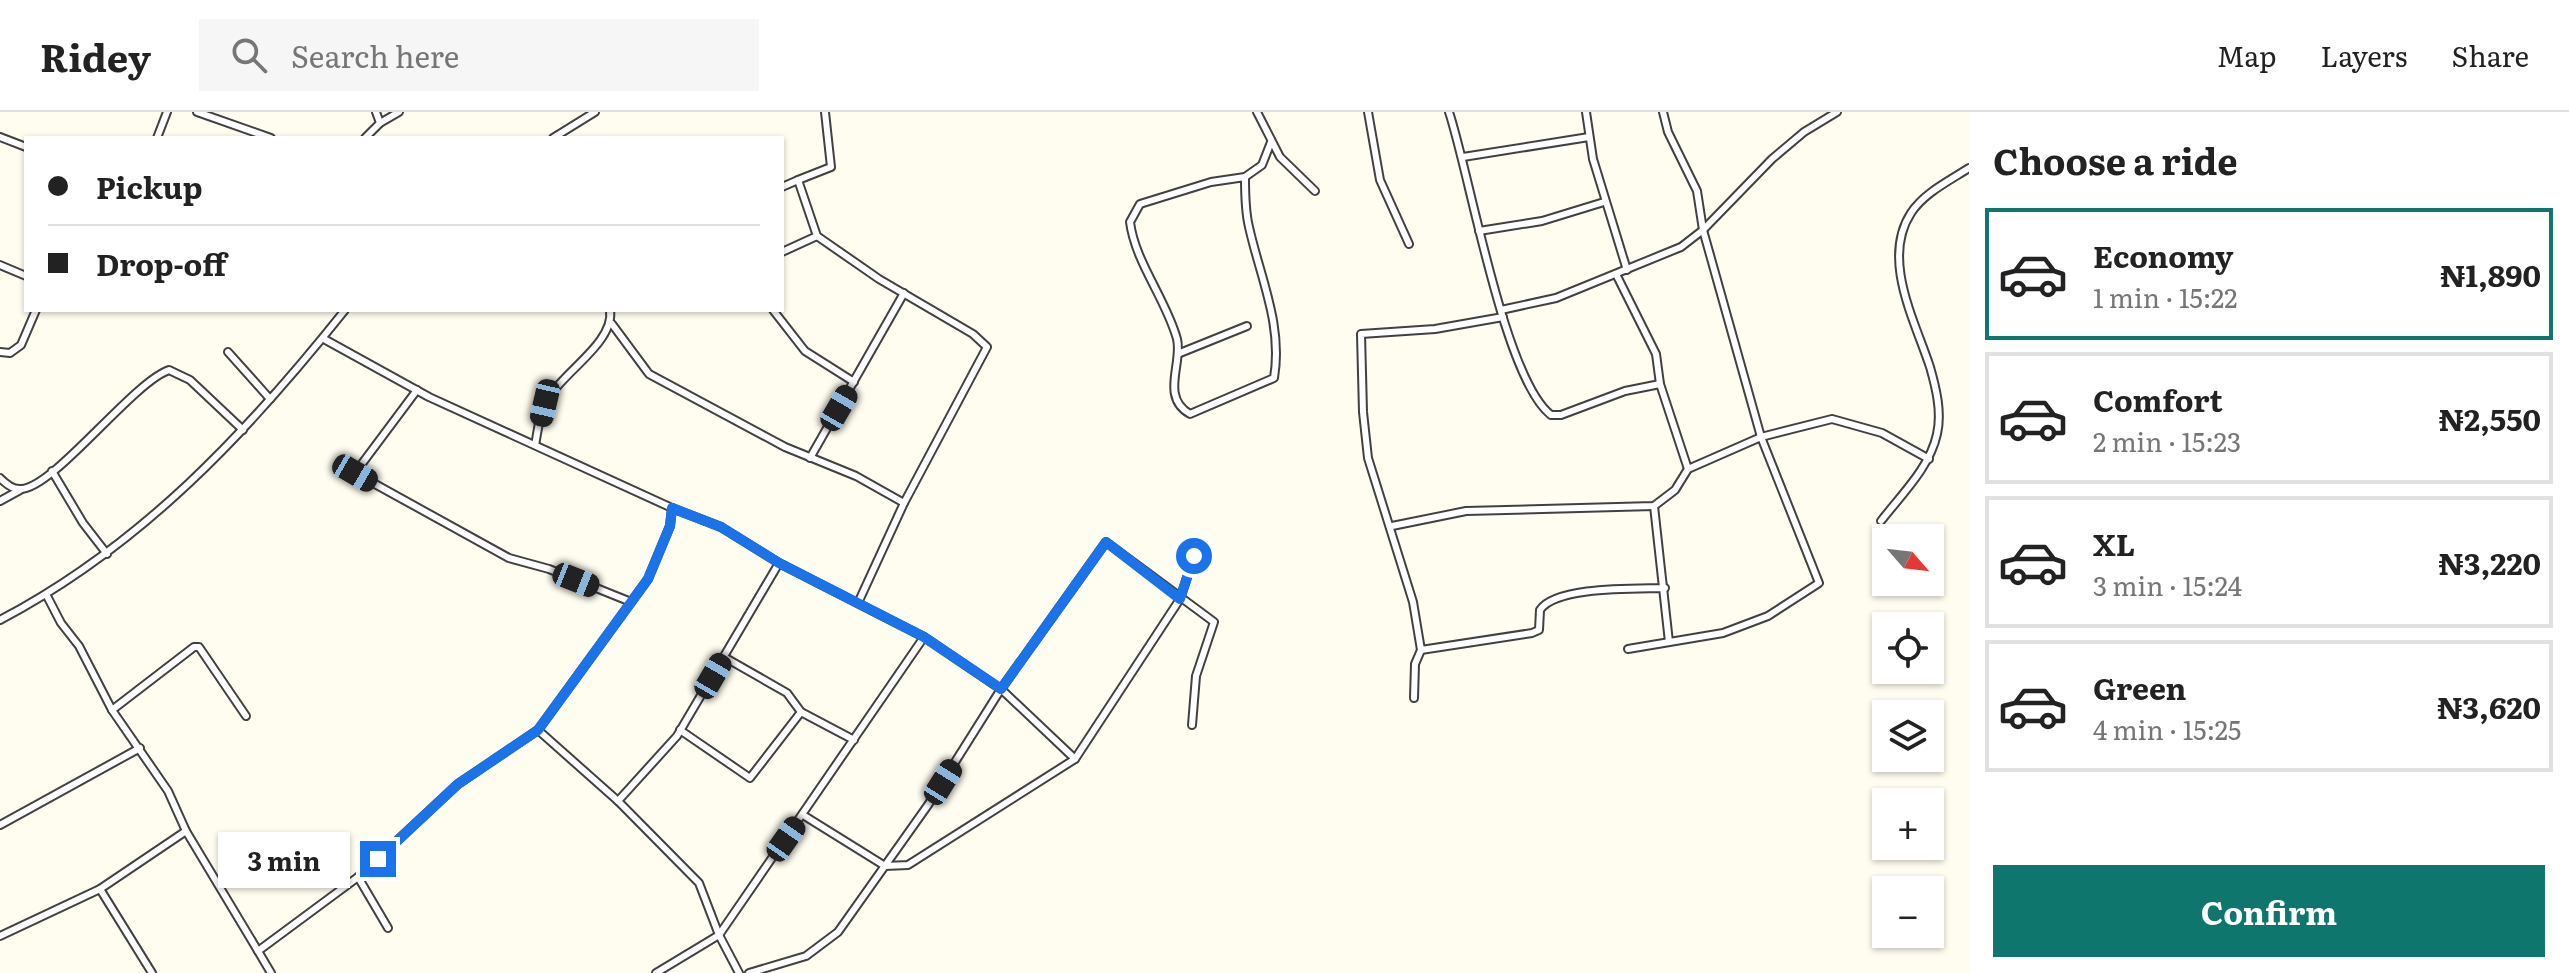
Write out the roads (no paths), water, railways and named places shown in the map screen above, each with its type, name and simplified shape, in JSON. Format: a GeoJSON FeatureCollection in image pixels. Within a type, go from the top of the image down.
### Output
{"type":"FeatureCollection","features":[{"type":"Feature","properties":{"kind":"street"},"geometry":{"type":"LineString","coordinates":[[158,136],[167,112]]}},
{"type":"Feature","properties":{"kind":"street"},"geometry":{"type":"LineString","coordinates":[[197,112],[265,136]]}},
{"type":"Feature","properties":{"kind":"street"},"geometry":{"type":"LineString","coordinates":[[376,112],[380,123]]}},
{"type":"Feature","properties":{"kind":"street"},"geometry":{"type":"LineString","coordinates":[[367,136],[380,123],[399,112]]}},
{"type":"Feature","properties":{"kind":"street"},"geometry":{"type":"LineString","coordinates":[[556,136],[595,112]]}},
{"type":"Feature","properties":{"kind":"street"},"geometry":{"type":"LineString","coordinates":[[784,186],[831,167],[825,112]]}},
{"type":"Feature","properties":{"kind":"street"},"geometry":{"type":"LineString","coordinates":[[1257,112],[1286,165],[1315,191]]}},
{"type":"Feature","properties":{"kind":"street"},"geometry":{"type":"LineString","coordinates":[[1368,112],[1380,180],[1409,244]]}},
{"type":"Feature","properties":{"kind":"street"},"geometry":{"type":"LineString","coordinates":[[1449,112],[1502,314],[1523,370],[1543,409],[1551,415],[1625,391],[1660,384]]}},
{"type":"Feature","properties":{"kind":"street"},"geometry":{"type":"LineString","coordinates":[[1586,112],[1604,202],[1627,270]]}},
{"type":"Feature","properties":{"kind":"street"},"geometry":{"type":"LineString","coordinates":[[1628,649],[1723,633],[1768,616],[1819,583],[1761,437],[1703,230],[1697,191],[1668,132],[1663,112]]}},
{"type":"Feature","properties":{"kind":"street"},"geometry":{"type":"LineString","coordinates":[[1414,698],[1415,664],[1421,650],[1413,602],[1392,526],[1368,458],[1361,334],[1435,329],[1502,314],[1617,276],[1681,247],[1703,230],[1772,159],[1804,132],[1837,112]]}},
{"type":"Feature","properties":{"kind":"street"},"geometry":{"type":"LineString","coordinates":[[0,137],[24,146]]}},
{"type":"Feature","properties":{"kind":"street"},"geometry":{"type":"LineString","coordinates":[[1463,157],[1589,137]]}},
{"type":"Feature","properties":{"kind":"street"},"geometry":{"type":"LineString","coordinates":[[1245,177],[1248,225],[1268,291],[1277,344],[1274,378],[1190,414],[1180,406],[1173,383],[1180,353],[1168,310],[1130,228],[1132,215],[1140,204],[1211,182],[1245,177],[1262,165],[1271,142]]}},
{"type":"Feature","properties":{"kind":"street"},"geometry":{"type":"LineString","coordinates":[[1881,521],[1929,459],[1938,432],[1939,411],[1933,377],[1898,272],[1899,247],[1910,214],[1927,196],[1969,168]]}},
{"type":"Feature","properties":{"kind":"street"},"geometry":{"type":"LineString","coordinates":[[798,180],[817,236],[973,334],[987,347],[904,503],[858,603]]}},
{"type":"Feature","properties":{"kind":"street"},"geometry":{"type":"LineString","coordinates":[[1479,231],[1542,221],[1604,202]]}},
{"type":"Feature","properties":{"kind":"street"},"geometry":{"type":"LineString","coordinates":[[784,251],[817,236]]}},
{"type":"Feature","properties":{"kind":"street"},"geometry":{"type":"LineString","coordinates":[[0,265],[24,275]]}},
{"type":"Feature","properties":{"kind":"street"},"geometry":{"type":"LineString","coordinates":[[1617,276],[1656,354],[1660,384],[1688,469]]}},
{"type":"Feature","properties":{"kind":"street"},"geometry":{"type":"LineString","coordinates":[[810,458],[904,293]]}},
{"type":"Feature","properties":{"kind":"street"},"geometry":{"type":"LineString","coordinates":[[0,352],[10,353],[21,345],[35,312]]}},
{"type":"Feature","properties":{"kind":"street"},"geometry":{"type":"LineString","coordinates":[[0,620],[47,596],[107,554],[185,491],[324,339],[344,312]]}},
{"type":"Feature","properties":{"kind":"street"},"geometry":{"type":"LineString","coordinates":[[610,312],[612,324],[649,374],[810,458],[856,476],[904,503]]}},
{"type":"Feature","properties":{"kind":"street"},"geometry":{"type":"LineString","coordinates":[[775,312],[805,351],[854,382]]}},
{"type":"Feature","properties":{"kind":"street"},"geometry":{"type":"LineString","coordinates":[[535,445],[545,403],[570,369],[606,336],[612,324]]}},
{"type":"Feature","properties":{"kind":"street"},"geometry":{"type":"LineString","coordinates":[[1180,353],[1247,326]]}},
{"type":"Feature","properties":{"kind":"street"},"geometry":{"type":"LineString","coordinates":[[324,339],[417,390],[672,508],[721,527],[779,563],[924,637],[1001,689],[1075,759]]}},
{"type":"Feature","properties":{"kind":"street"},"geometry":{"type":"LineString","coordinates":[[228,352],[270,399]]}},
{"type":"Feature","properties":{"kind":"street"},"geometry":{"type":"LineString","coordinates":[[0,501],[52,471],[169,370],[190,380],[243,430]]}},
{"type":"Feature","properties":{"kind":"street"},"geometry":{"type":"LineString","coordinates":[[417,390],[355,473],[509,558],[549,569],[631,602]]}},
{"type":"Feature","properties":{"kind":"street"},"geometry":{"type":"LineString","coordinates":[[1392,526],[1466,511],[1654,506],[1675,490],[1688,469],[1761,437],[1832,419],[1882,433],[1929,459]]}},
{"type":"Feature","properties":{"kind":"street"},"geometry":{"type":"LineString","coordinates":[[52,471],[83,523],[107,554]]}},
{"type":"Feature","properties":{"kind":"street"},"geometry":{"type":"LineString","coordinates":[[0,478],[20,490]]}},
{"type":"Feature","properties":{"kind":"street"},"geometry":{"type":"LineString","coordinates":[[1654,506],[1669,642]]}},
{"type":"Feature","properties":{"kind":"street"},"geometry":{"type":"LineString","coordinates":[[258,951],[358,877],[458,784],[538,730],[648,579],[670,526],[672,508]]}},
{"type":"Feature","properties":{"kind":"street"},"geometry":{"type":"LineString","coordinates":[[749,973],[806,956],[838,932],[928,805],[1001,689],[1106,542],[1214,622],[1196,676],[1192,725]]}},
{"type":"Feature","properties":{"kind":"street"},"geometry":{"type":"LineString","coordinates":[[803,815],[885,866],[908,865],[1075,759],[1180,599],[1194,556]]}},
{"type":"Feature","properties":{"kind":"street"},"geometry":{"type":"LineString","coordinates":[[618,801],[680,730],[779,563]]}},
{"type":"Feature","properties":{"kind":"street"},"geometry":{"type":"LineString","coordinates":[[1421,650],[1539,630],[1540,610],[1552,598],[1602,590],[1665,588]]}},
{"type":"Feature","properties":{"kind":"street"},"geometry":{"type":"LineString","coordinates":[[47,596],[61,623],[79,646],[112,710],[168,791],[186,831],[271,973]]}},
{"type":"Feature","properties":{"kind":"street"},"geometry":{"type":"LineString","coordinates":[[657,973],[719,935],[924,637]]}},
{"type":"Feature","properties":{"kind":"street"},"geometry":{"type":"LineString","coordinates":[[112,710],[194,647],[199,647],[246,716]]}},
{"type":"Feature","properties":{"kind":"street"},"geometry":{"type":"LineString","coordinates":[[724,657],[787,693],[801,712],[854,740]]}},
{"type":"Feature","properties":{"kind":"street"},"geometry":{"type":"LineString","coordinates":[[680,730],[750,778],[801,712]]}},
{"type":"Feature","properties":{"kind":"street"},"geometry":{"type":"LineString","coordinates":[[538,730],[618,801],[699,883],[719,935],[739,973]]}},
{"type":"Feature","properties":{"kind":"street"},"geometry":{"type":"LineString","coordinates":[[0,825],[140,748]]}},
{"type":"Feature","properties":{"kind":"street"},"geometry":{"type":"LineString","coordinates":[[0,936],[100,889],[186,831]]}},
{"type":"Feature","properties":{"kind":"street"},"geometry":{"type":"LineString","coordinates":[[358,877],[388,928]]}},
{"type":"Feature","properties":{"kind":"street"},"geometry":{"type":"LineString","coordinates":[[100,889],[152,973]]}}]}
